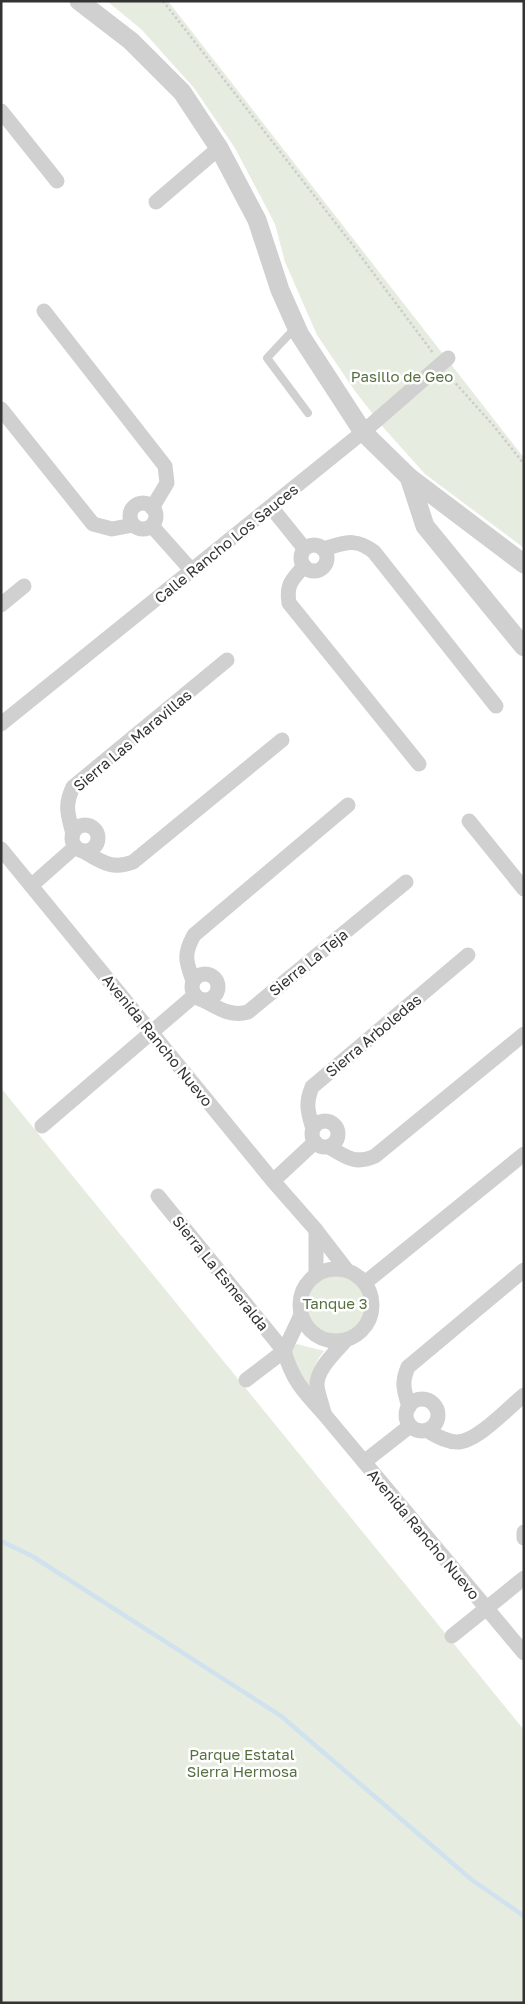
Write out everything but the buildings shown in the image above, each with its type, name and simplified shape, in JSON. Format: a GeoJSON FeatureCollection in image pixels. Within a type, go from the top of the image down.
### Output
{"type":"FeatureCollection","features":[{"type":"Feature","properties":{"kind":"street"},"geometry":{"type":"LineString","coordinates":[[80,1],[131,41],[182,92],[219,148],[257,220],[280,290],[296,327],[363,432],[409,477],[524,564]]}},
{"type":"Feature","properties":{"kind":"street"},"geometry":{"type":"LineString","coordinates":[[1,111],[57,181]]}},
{"type":"Feature","properties":{"kind":"street"},"geometry":{"type":"LineString","coordinates":[[156,202],[219,148]]}},
{"type":"Feature","properties":{"kind":"street"},"geometry":{"type":"LineString","coordinates":[[44,311],[165,466],[167,483],[152,508]]}},
{"type":"Feature","properties":{"kind":"street","name":"Calle Rancho Los Sauces"},"geometry":{"type":"LineString","coordinates":[[1,724],[363,432],[445,361]]}},
{"type":"Feature","properties":{"kind":"street"},"geometry":{"type":"LineString","coordinates":[[1,409],[93,524],[112,530],[133,525]]}},
{"type":"Feature","properties":{"kind":"street"},"geometry":{"type":"LineString","coordinates":[[409,477],[425,526],[524,647]]}},
{"type":"Feature","properties":{"kind":"street"},"geometry":{"type":"LineString","coordinates":[[138,504],[146,504],[152,508],[156,514],[156,520],[152,526],[146,529],[139,529],[133,525],[130,517],[132,510],[138,504]]}},
{"type":"Feature","properties":{"kind":"street"},"geometry":{"type":"LineString","coordinates":[[271,507],[304,548]]}},
{"type":"Feature","properties":{"kind":"street"},"geometry":{"type":"LineString","coordinates":[[152,526],[192,570]]}},
{"type":"Feature","properties":{"kind":"street"},"geometry":{"type":"LineString","coordinates":[[323,549],[350,542],[364,544],[374,552],[496,706]]}},
{"type":"Feature","properties":{"kind":"street"},"geometry":{"type":"LineString","coordinates":[[310,545],[317,545],[323,549],[327,559],[323,567],[312,571],[304,566],[301,559],[304,548],[310,545]]}},
{"type":"Feature","properties":{"kind":"street"},"geometry":{"type":"LineString","coordinates":[[304,566],[289,583],[290,603],[419,764]]}},
{"type":"Feature","properties":{"kind":"street"},"geometry":{"type":"LineString","coordinates":[[1,605],[24,586]]}},
{"type":"Feature","properties":{"kind":"street","name":"Sierra Las Maravillas"},"geometry":{"type":"LineString","coordinates":[[77,844],[66,808],[67,798],[72,787],[227,660]]}},
{"type":"Feature","properties":{"kind":"street"},"geometry":{"type":"LineString","coordinates":[[32,885],[77,844],[105,863],[120,867],[134,862],[282,740]]}},
{"type":"Feature","properties":{"kind":"street"},"geometry":{"type":"LineString","coordinates":[[42,1126],[152,1033],[197,992],[185,959],[188,946],[194,935],[348,805]]}},
{"type":"Feature","properties":{"kind":"street"},"geometry":{"type":"LineString","coordinates":[[469,821],[524,889]]}},
{"type":"Feature","properties":{"kind":"street","name":"Avenida Rancho Nuevo"},"geometry":{"type":"LineString","coordinates":[[1,849],[273,1181],[316,1230],[346,1269]]}},
{"type":"Feature","properties":{"kind":"street","name":"Sierra La Teja"},"geometry":{"type":"LineString","coordinates":[[197,992],[224,1011],[238,1015],[248,1012],[406,882]]}},
{"type":"Feature","properties":{"kind":"street","name":"Sierra Arboledas"},"geometry":{"type":"LineString","coordinates":[[319,1139],[307,1110],[307,1099],[312,1087],[468,954]]}},
{"type":"Feature","properties":{"kind":"street"},"geometry":{"type":"LineString","coordinates":[[273,1181],[319,1139],[350,1159],[364,1161],[375,1156],[524,1034]]}},
{"type":"Feature","properties":{"kind":"street"},"geometry":{"type":"LineString","coordinates":[[366,1282],[524,1154]]}},
{"type":"Feature","properties":{"kind":"street","name":"Sierra La Esmeralda"},"geometry":{"type":"LineString","coordinates":[[158,1196],[284,1350]]}},
{"type":"Feature","properties":{"kind":"street"},"geometry":{"type":"LineString","coordinates":[[316,1230],[316,1274]]}},
{"type":"Feature","properties":{"kind":"street"},"geometry":{"type":"LineString","coordinates":[[331,1268],[346,1269],[357,1274],[366,1282],[372,1295],[373,1310],[368,1323],[359,1334],[346,1340],[332,1341],[319,1337],[308,1328],[301,1315],[300,1299],[305,1285],[316,1274],[331,1268]]}},
{"type":"Feature","properties":{"kind":"street"},"geometry":{"type":"LineString","coordinates":[[409,1406],[404,1391],[403,1379],[408,1367],[524,1270]]}},
{"type":"Feature","properties":{"kind":"street"},"geometry":{"type":"LineString","coordinates":[[246,1380],[284,1350],[301,1315]]}},
{"type":"Feature","properties":{"kind":"street"},"geometry":{"type":"LineString","coordinates":[[324,1414],[316,1384],[328,1360],[346,1340]]}},
{"type":"Feature","properties":{"kind":"street","name":"Avenida Rancho Nuevo"},"geometry":{"type":"LineString","coordinates":[[284,1350],[290,1371],[300,1387],[524,1653]]}},
{"type":"Feature","properties":{"kind":"street"},"geometry":{"type":"LineString","coordinates":[[428,1431],[435,1426],[438,1418],[437,1409],[432,1402],[424,1399],[415,1401],[409,1406],[406,1416],[410,1426],[418,1431],[428,1431],[442,1439],[457,1442],[473,1438],[524,1395]]}},
{"type":"Feature","properties":{"kind":"street"},"geometry":{"type":"LineString","coordinates":[[364,1462],[410,1426]]}},
{"type":"Feature","properties":{"kind":"street"},"geometry":{"type":"LineString","coordinates":[[524,1532],[524,1538]]}},
{"type":"Feature","properties":{"kind":"street"},"geometry":{"type":"LineString","coordinates":[[452,1636],[524,1578]]}},
{"type":"Feature","properties":{"kind":"lane"},"geometry":{"type":"LineString","coordinates":[[296,327],[267,358],[308,413]]}},
{"type":"Feature","properties":{"kind":"path"},"geometry":{"type":"LineString","coordinates":[[163,1],[445,361],[452,381],[493,425],[524,464]]}},
{"type":"Feature","properties":{"kind":"green space","name":"Pasillo de Geo"},"geometry":{"type":"Polygon","coordinates":[[[107,1],[168,1],[524,458],[524,548],[425,474],[382,426],[355,391],[317,335],[285,262],[275,224],[235,148],[194,88],[142,30],[107,1]]]}},
{"type":"Feature","properties":{"kind":"green space","name":"Parque Estatal Sierra Hermosa"},"geometry":{"type":"Polygon","coordinates":[[[1,1088],[524,1730],[524,2003],[1,2003],[1,1088]]]}},
{"type":"Feature","properties":{"kind":"green space","name":"Tanque 3"},"geometry":{"type":"Polygon","coordinates":[[[335,1271],[353,1277],[361,1285],[367,1303],[361,1321],[353,1329],[335,1335],[317,1329],[309,1321],[303,1303],[309,1285],[317,1277],[335,1271]]]}},
{"type":"Feature","properties":{"kind":"green space"},"geometry":{"type":"Polygon","coordinates":[[[297,1344],[324,1351],[316,1363],[313,1374],[316,1400],[293,1369],[291,1348],[297,1344]]]}},
{"type":"Feature","properties":{"kind":"waterway"},"geometry":{"type":"LineString","coordinates":[[1,1541],[32,1556],[281,1716],[472,1880],[524,1916]]}}]}
